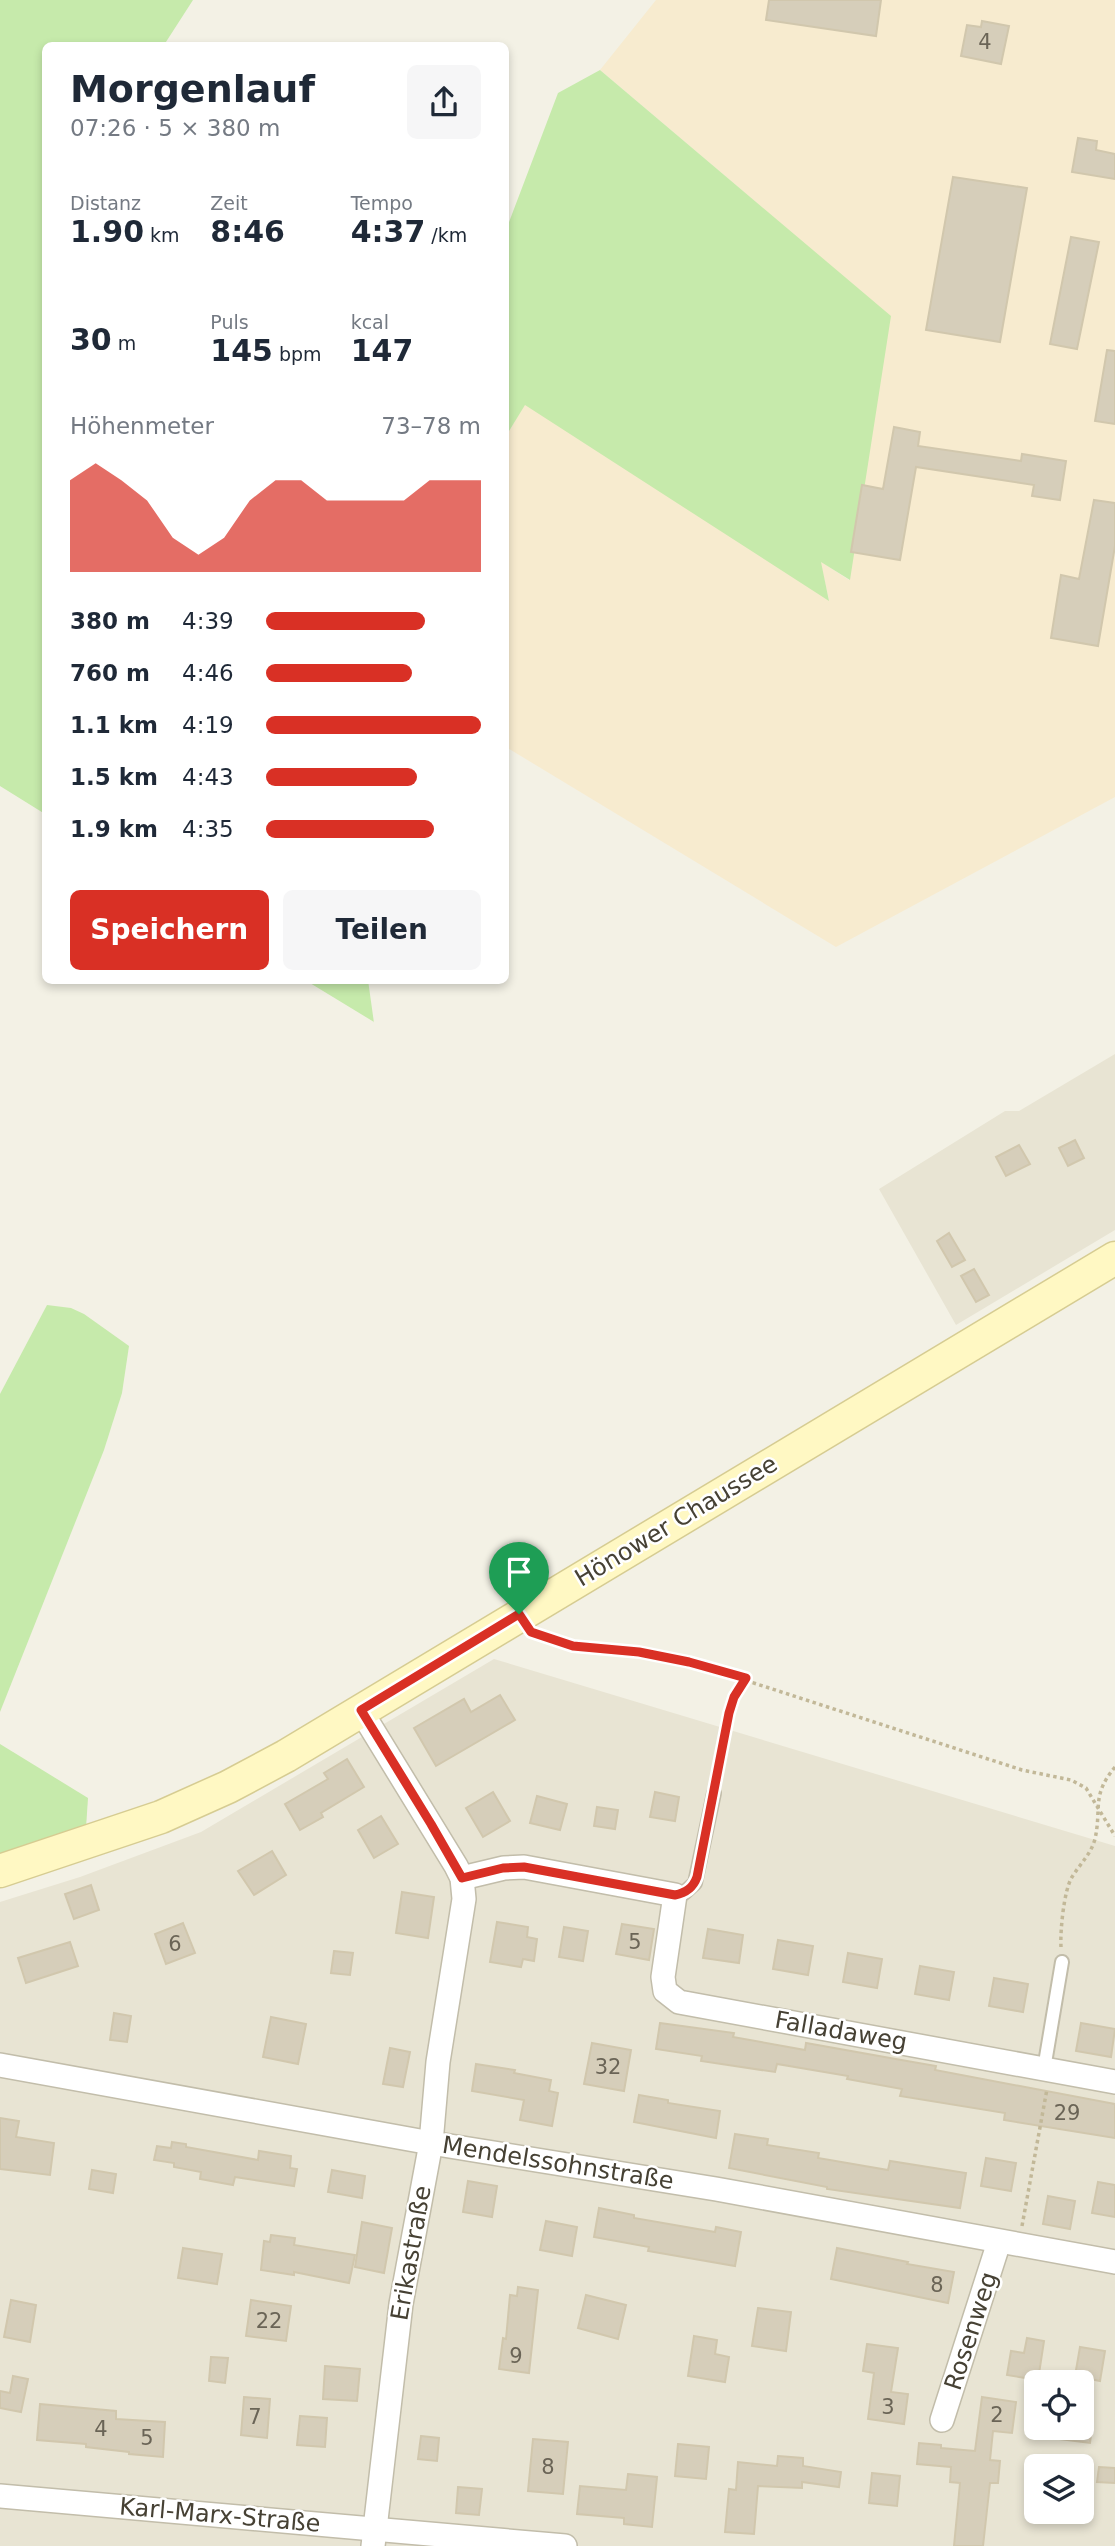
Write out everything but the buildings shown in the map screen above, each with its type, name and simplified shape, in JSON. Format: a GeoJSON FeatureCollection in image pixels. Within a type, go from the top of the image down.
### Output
{"type":"FeatureCollection","features":[{"type":"Feature","properties":{"kind":"street","name":"Hönower Chaussee"},"geometry":{"type":"LineString","coordinates":[[0,1871],[161,1817],[228,1787],[1115,1258]]}},
{"type":"Feature","properties":{"kind":"street","name":"Erikastraße"},"geometry":{"type":"LineString","coordinates":[[361,1710],[462,1878],[464,1899],[438,2062],[431,2143],[401,2304],[374,2537]]}},
{"type":"Feature","properties":{"kind":"street"},"geometry":{"type":"LineString","coordinates":[[462,1878],[503,1868],[524,1867],[675,1895]]}},
{"type":"Feature","properties":{"kind":"street","name":"Falladaweg"},"geometry":{"type":"LineString","coordinates":[[675,1895],[663,1977],[666,1991],[679,2003],[1115,2082]]}},
{"type":"Feature","properties":{"kind":"street","name":"Mendelssohnstraße"},"geometry":{"type":"LineString","coordinates":[[0,2065],[431,2143],[672,2181],[1115,2262]]}},
{"type":"Feature","properties":{"kind":"street","name":"Rosenweg"},"geometry":{"type":"LineString","coordinates":[[942,2420],[1009,2244]]}},
{"type":"Feature","properties":{"kind":"street","name":"Karl-Marx-Straße"},"geometry":{"type":"LineString","coordinates":[[0,2496],[374,2537],[565,2546]]}},
{"type":"Feature","properties":{"kind":"lane"},"geometry":{"type":"LineString","coordinates":[[675,1895],[684,1893],[695,1882],[714,1793]]}},
{"type":"Feature","properties":{"kind":"lane"},"geometry":{"type":"LineString","coordinates":[[1047,2069],[1062,1962]]}},
{"type":"Feature","properties":{"kind":"path"},"geometry":{"type":"LineString","coordinates":[[519,1614],[531,1632],[573,1646],[639,1652],[689,1662],[746,1678],[1022,1770],[1071,1780],[1086,1788],[1115,1836]]}},
{"type":"Feature","properties":{"kind":"path"},"geometry":{"type":"LineString","coordinates":[[714,1793],[729,1713],[734,1697],[746,1678]]}},
{"type":"Feature","properties":{"kind":"path"},"geometry":{"type":"LineString","coordinates":[[1062,1962],[1060,1936],[1070,1880],[1094,1842],[1097,1804],[1103,1782],[1115,1767]]}},
{"type":"Feature","properties":{"kind":"path"},"geometry":{"type":"LineString","coordinates":[[1009,2244],[1047,2069]]}},
{"type":"Feature","properties":{"kind":"shaded area"},"geometry":{"type":"Polygon","coordinates":[[[656,0],[1115,0],[1115,797],[836,947],[509,749],[509,431],[525,404],[829,600],[820,561],[849,580],[890,316],[600,70],[656,0]]]}},
{"type":"Feature","properties":{"kind":"shaded area"},"geometry":{"type":"Polygon","coordinates":[[[1115,1054],[1115,1230],[956,1325],[879,1189],[1005,1111],[1019,1111],[1115,1054]]]}},
{"type":"Feature","properties":{"kind":"shaded area"},"geometry":{"type":"Polygon","coordinates":[[[494,1659],[1115,1846],[1115,2546],[0,2546],[0,1902],[80,1877],[201,1832],[494,1659]]]}},
{"type":"Feature","properties":{"kind":"green space"},"geometry":{"type":"Polygon","coordinates":[[[0,0],[193,0],[166,42],[42,42],[42,812],[0,786],[0,0]]]}},
{"type":"Feature","properties":{"kind":"green space"},"geometry":{"type":"Polygon","coordinates":[[[600,70],[891,316],[850,580],[821,562],[829,601],[525,405],[509,431],[509,222],[558,93],[600,70]]]}},
{"type":"Feature","properties":{"kind":"green space"},"geometry":{"type":"Polygon","coordinates":[[[312,984],[369,984],[374,1022],[312,984]]]}},
{"type":"Feature","properties":{"kind":"green space"},"geometry":{"type":"Polygon","coordinates":[[[47,1305],[71,1308],[84,1314],[129,1346],[122,1393],[104,1450],[0,1712],[0,1394],[47,1305]]]}},
{"type":"Feature","properties":{"kind":"green space"},"geometry":{"type":"Polygon","coordinates":[[[0,1744],[88,1798],[86,1828],[0,1855],[0,1744]]]}},
{"type":"Feature","properties":{"kind":"route"},"geometry":{"type":"LineString","coordinates":[[519,1614],[531,1632],[573,1646],[639,1652],[746,1678],[734,1697],[729,1713],[697,1877],[684,1893],[675,1895],[524,1867],[503,1868],[462,1878],[361,1710],[519,1614]]}}]}
